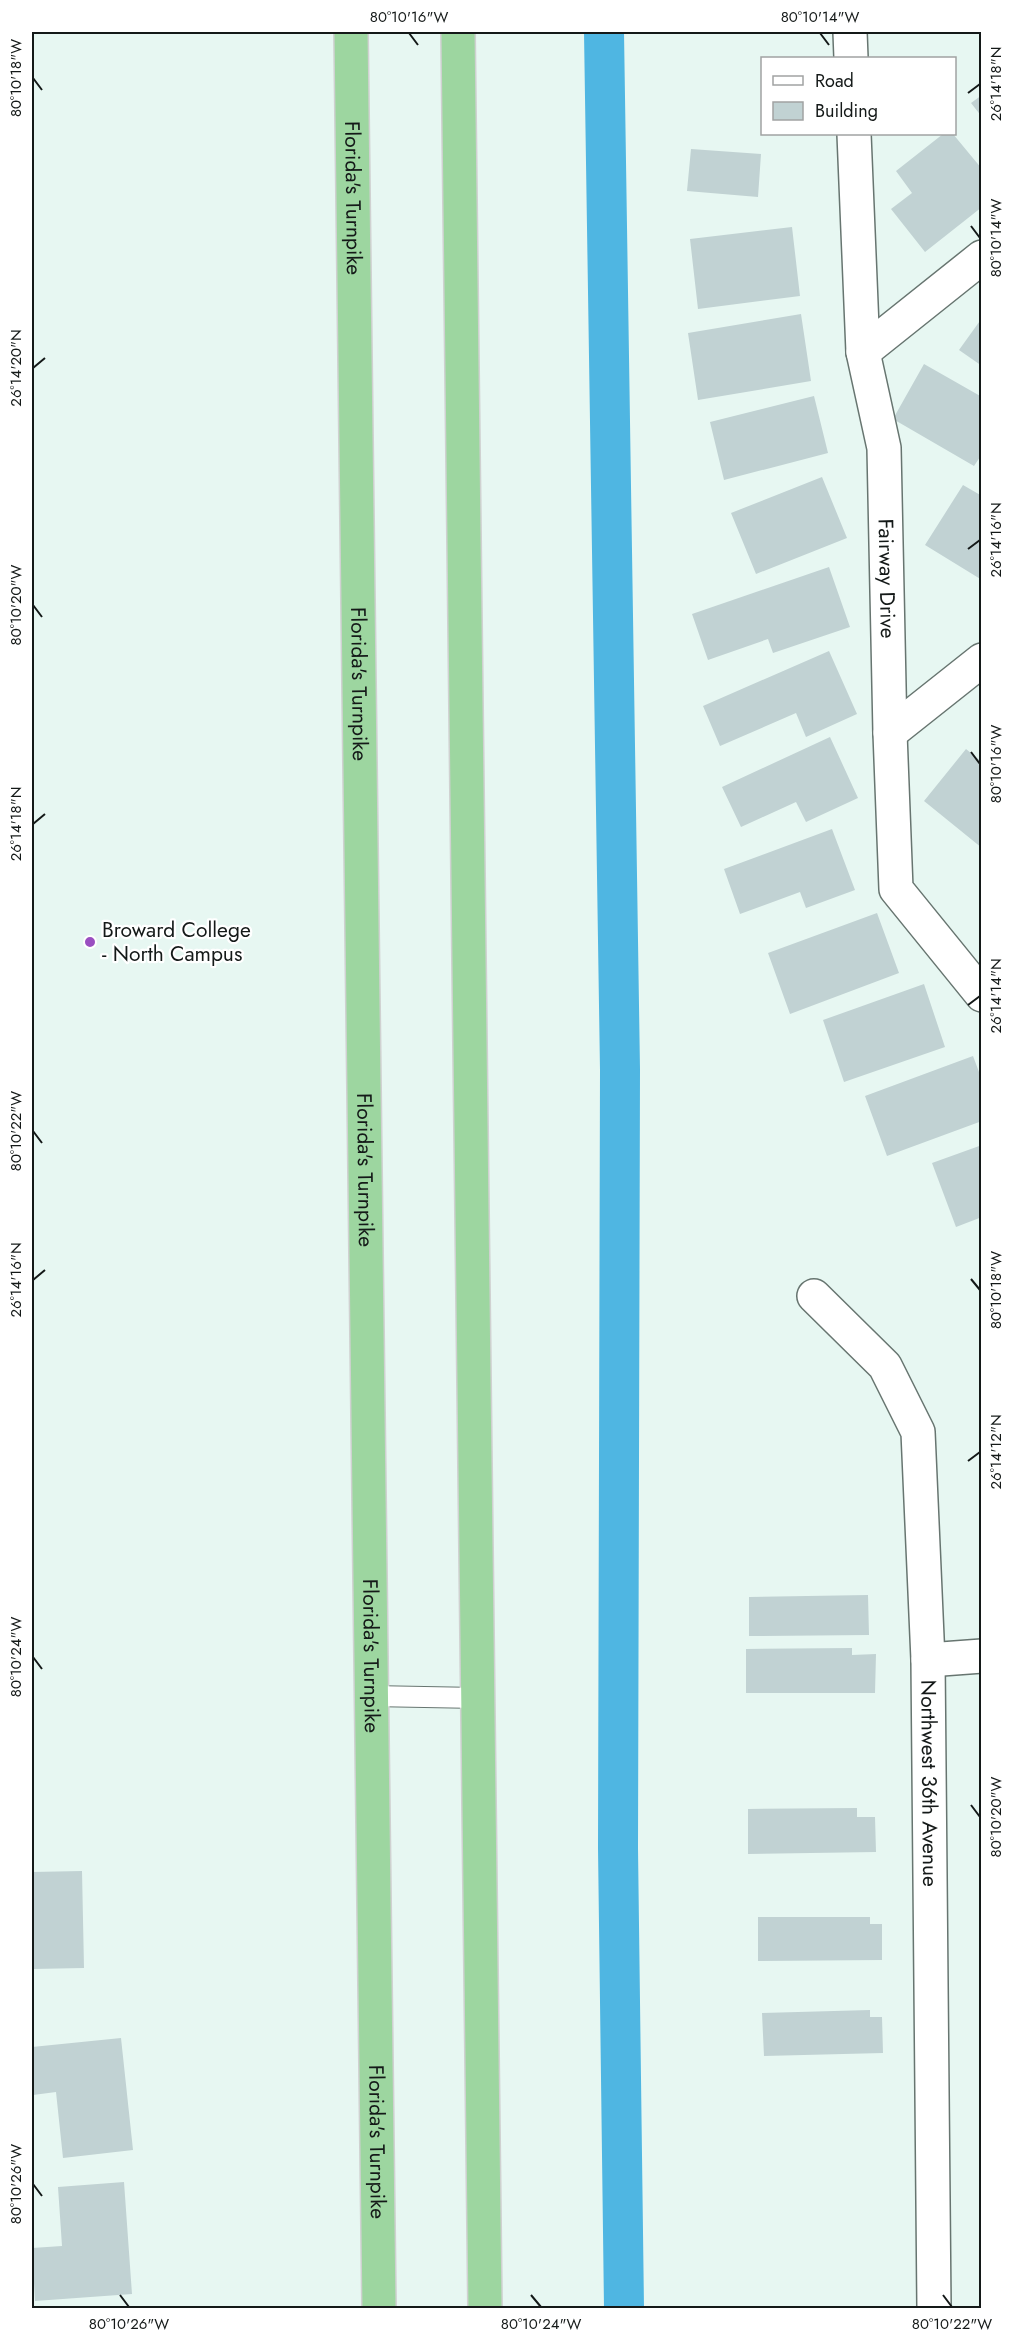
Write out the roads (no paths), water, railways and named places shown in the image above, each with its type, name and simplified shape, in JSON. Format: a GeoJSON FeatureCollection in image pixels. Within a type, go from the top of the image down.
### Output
{"type":"FeatureCollection","features":[{"type":"Feature","properties":{"kind":"highway","name":"Florida's Turnpike"},"geometry":{"type":"LineString","coordinates":[[351,32],[379,2308]]}},
{"type":"Feature","properties":{"kind":"highway"},"geometry":{"type":"LineString","coordinates":[[458,32],[485,2308]]}},
{"type":"Feature","properties":{"kind":"street"},"geometry":{"type":"LineString","coordinates":[[850,32],[851,57]]}},
{"type":"Feature","properties":{"kind":"street","name":"Fairway Drive"},"geometry":{"type":"LineString","coordinates":[[854,135],[863,352],[884,448],[896,889],[981,995]]}},
{"type":"Feature","properties":{"kind":"street"},"geometry":{"type":"LineString","coordinates":[[863,352],[981,257]]}},
{"type":"Feature","properties":{"kind":"street"},"geometry":{"type":"LineString","coordinates":[[890,733],[981,660]]}},
{"type":"Feature","properties":{"kind":"street","name":"Northwest 36th Avenue"},"geometry":{"type":"LineString","coordinates":[[814,1296],[885,1366],[918,1432],[928,1660],[934,2308]]}},
{"type":"Feature","properties":{"kind":"street"},"geometry":{"type":"LineString","coordinates":[[928,1660],[981,1656]]}},
{"type":"Feature","properties":{"kind":"lane"},"geometry":{"type":"LineString","coordinates":[[371,1696],[478,1698]]}},
{"type":"Feature","properties":{"kind":"waterway"},"geometry":{"type":"LineString","coordinates":[[604,32],[620,1070],[618,1848],[624,2308]]}},
{"type":"Feature","properties":{"kind":"place","name":"Broward College - North Campus"},"geometry":{"type":"Point","coordinates":[90,942]}}]}
